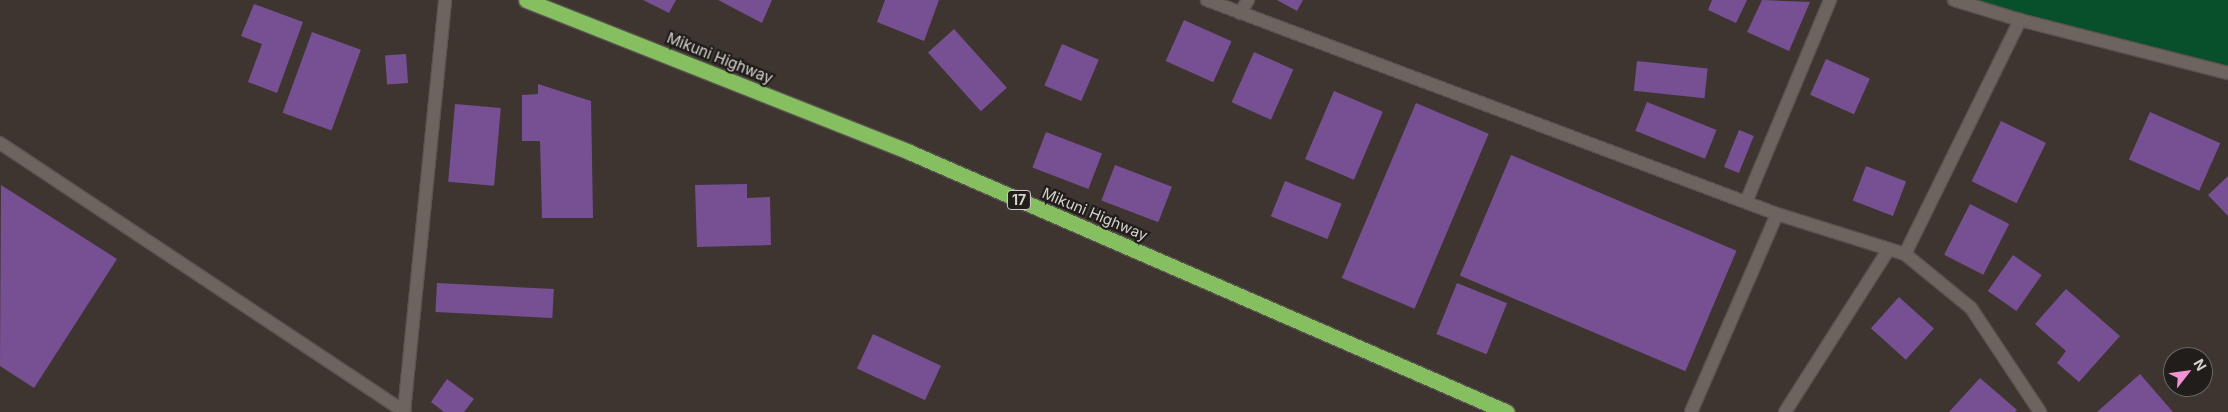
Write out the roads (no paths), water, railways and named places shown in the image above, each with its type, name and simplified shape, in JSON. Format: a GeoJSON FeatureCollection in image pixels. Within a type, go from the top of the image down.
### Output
{"type":"FeatureCollection","features":[{"type":"Feature","properties":{"kind":"highway","name":"Mikuni Highway"},"geometry":{"type":"LineString","coordinates":[[526,0],[907,151],[1507,412]]}},
{"type":"Feature","properties":{"kind":"street"},"geometry":{"type":"LineString","coordinates":[[0,143],[404,412],[445,0]]}},
{"type":"Feature","properties":{"kind":"street"},"geometry":{"type":"LineString","coordinates":[[1207,0],[1777,214],[1905,254],[1971,308],[2040,412]]}},
{"type":"Feature","properties":{"kind":"street"},"geometry":{"type":"LineString","coordinates":[[1240,13],[1248,0]]}},
{"type":"Feature","properties":{"kind":"street"},"geometry":{"type":"LineString","coordinates":[[1746,202],[1830,0]]}},
{"type":"Feature","properties":{"kind":"street"},"geometry":{"type":"LineString","coordinates":[[1954,0],[2020,20],[2228,73]]}},
{"type":"Feature","properties":{"kind":"street"},"geometry":{"type":"LineString","coordinates":[[1905,254],[2020,20]]}},
{"type":"Feature","properties":{"kind":"street"},"geometry":{"type":"LineString","coordinates":[[1691,412],[1777,214]]}},
{"type":"Feature","properties":{"kind":"street"},"geometry":{"type":"LineString","coordinates":[[1785,412],[1889,249]]}}]}
